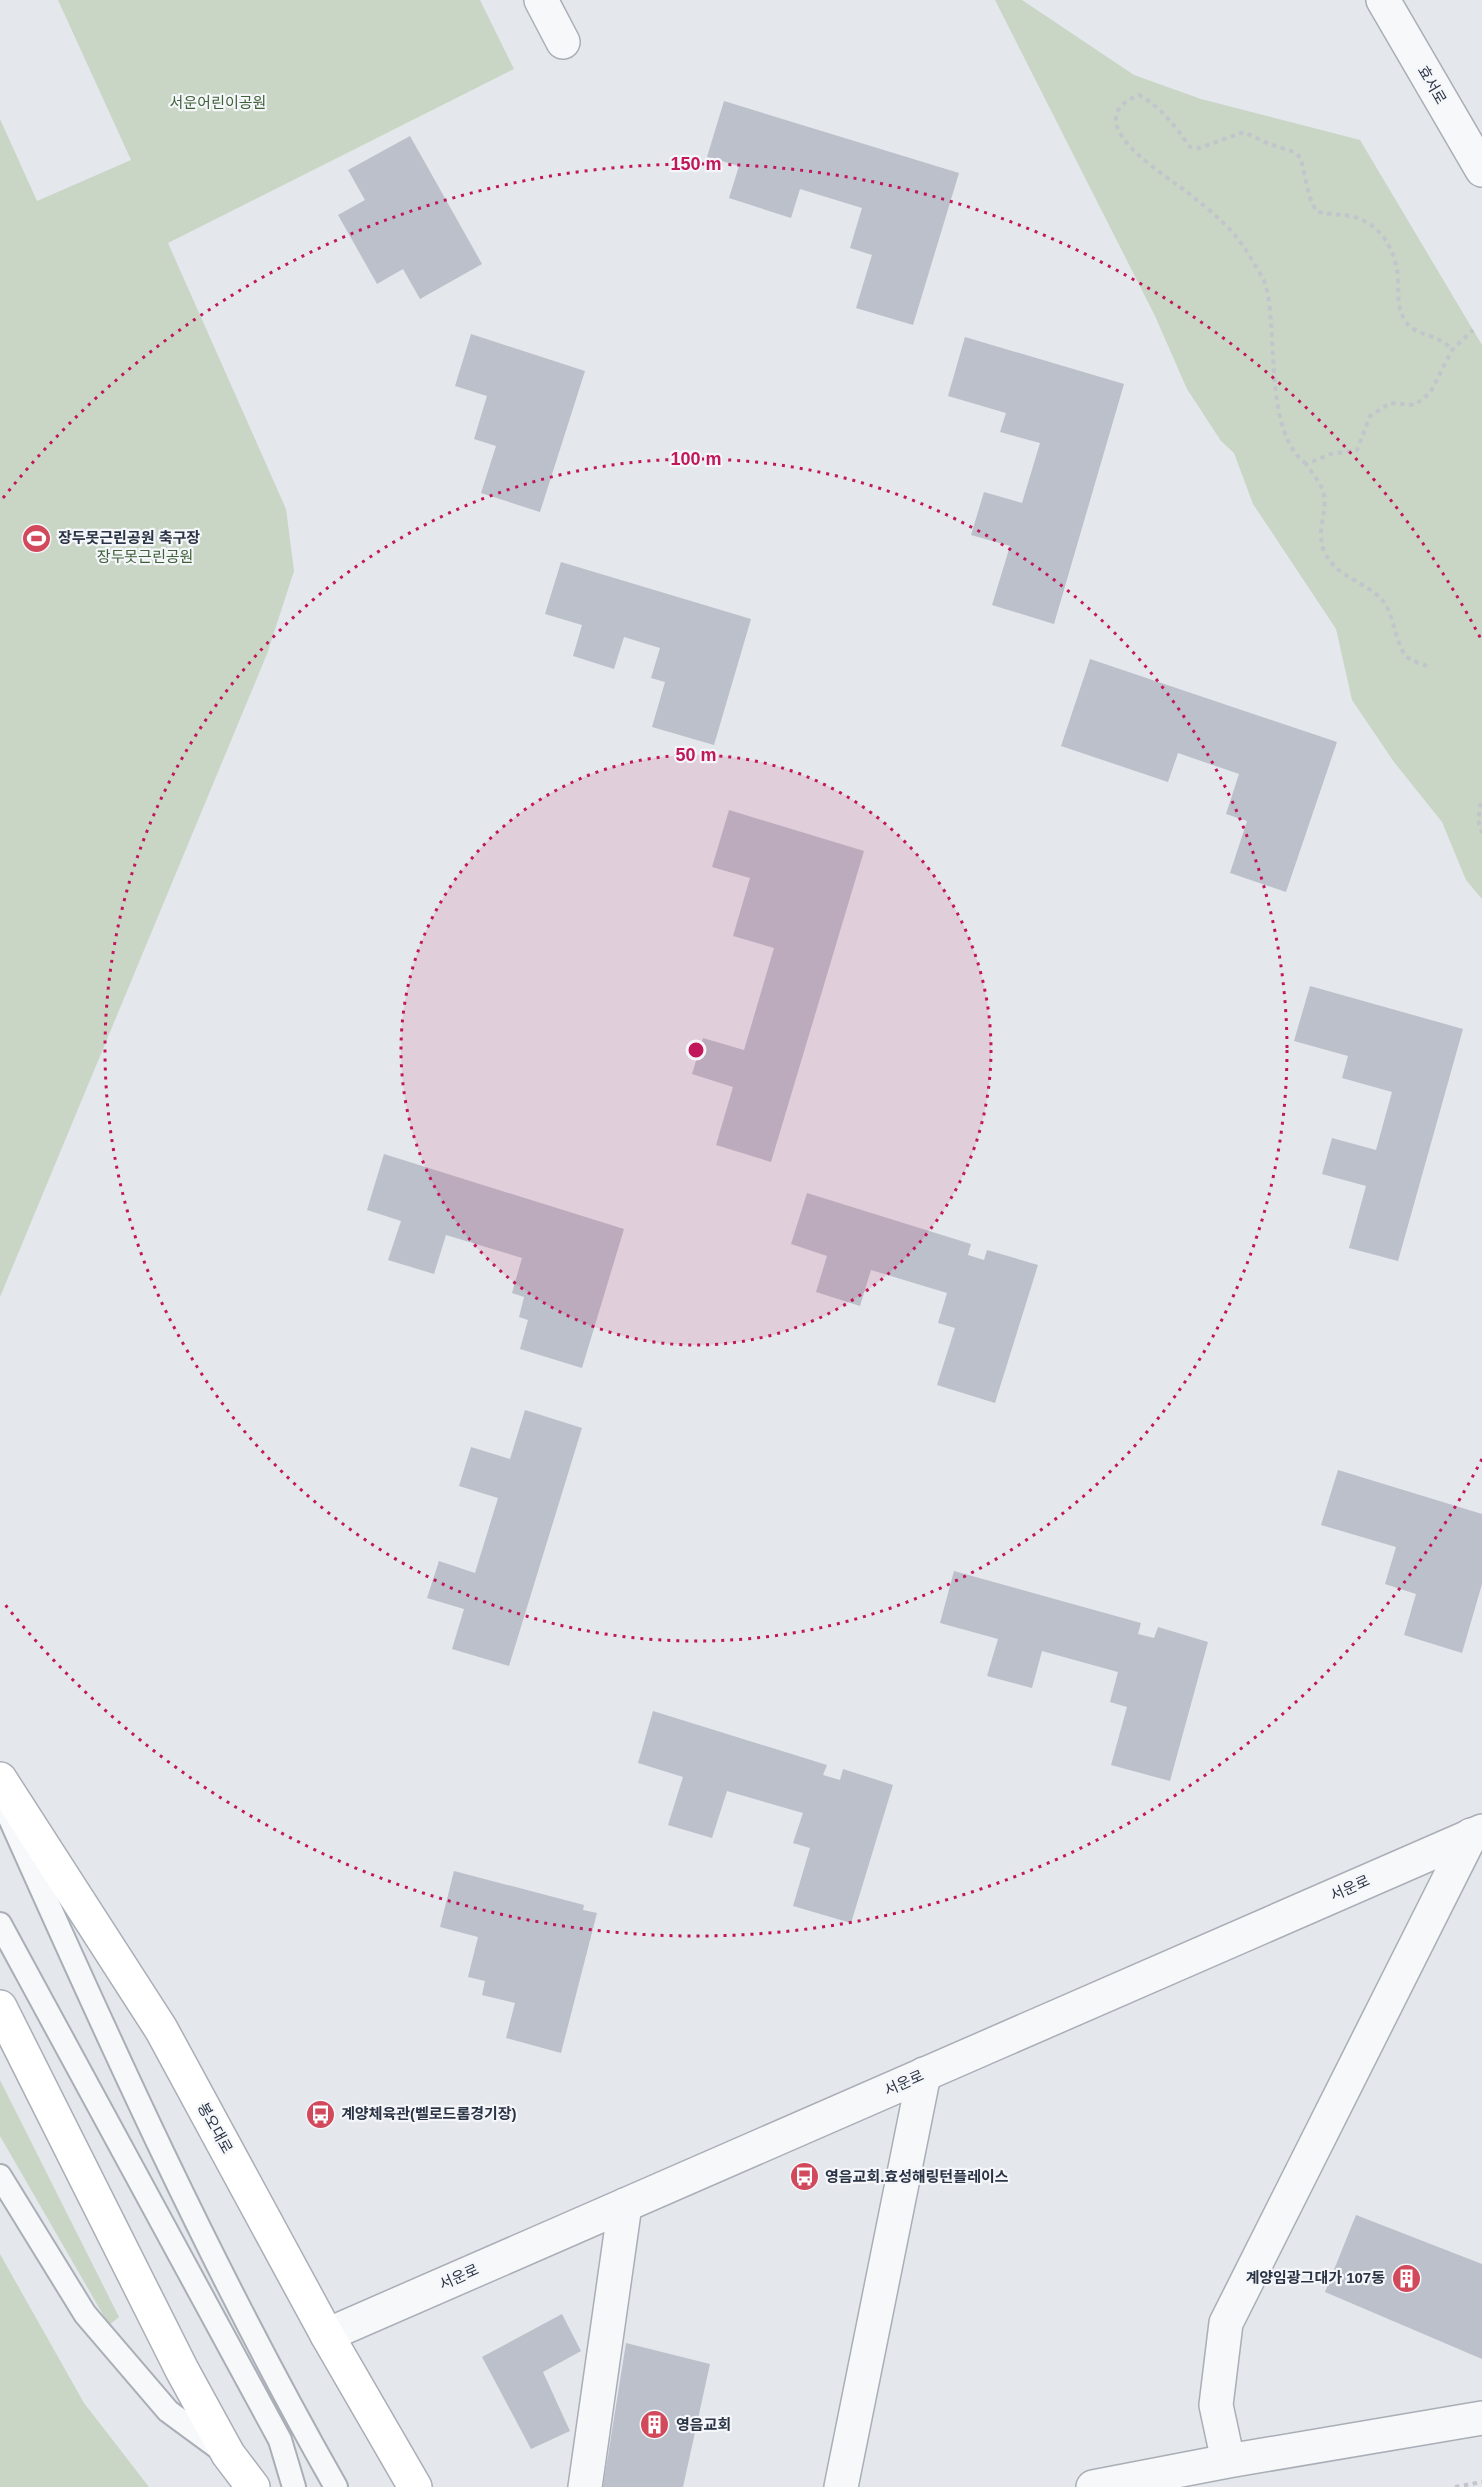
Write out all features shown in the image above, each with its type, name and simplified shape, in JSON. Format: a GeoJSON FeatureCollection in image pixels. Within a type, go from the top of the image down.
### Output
{"type":"FeatureCollection","features":[{"type":"Feature","properties":{"kind":"main road","name":"봉오대로"},"geometry":{"type":"LineString","coordinates":[[0,1779],[160,2029],[327,2335],[415,2487]]}},
{"type":"Feature","properties":{"kind":"main road"},"geometry":{"type":"LineString","coordinates":[[0,2007],[182,2370],[228,2454],[253,2487]]}},
{"type":"Feature","properties":{"kind":"street"},"geometry":{"type":"LineString","coordinates":[[541,0],[563,42]]}},
{"type":"Feature","properties":{"kind":"street","name":"효서로"},"geometry":{"type":"LineString","coordinates":[[1383,0],[1482,170]]}},
{"type":"Feature","properties":{"kind":"street"},"geometry":{"type":"LineString","coordinates":[[1228,2461],[1216,2405],[1226,2323],[1477,1833]]}},
{"type":"Feature","properties":{"kind":"street","name":"서운로"},"geometry":{"type":"LineString","coordinates":[[327,2335],[1477,1833]]}},
{"type":"Feature","properties":{"kind":"street"},"geometry":{"type":"LineString","coordinates":[[841,2487],[924,2074]]}},
{"type":"Feature","properties":{"kind":"street"},"geometry":{"type":"LineString","coordinates":[[585,2487],[625,2205]]}},
{"type":"Feature","properties":{"kind":"street"},"geometry":{"type":"LineString","coordinates":[[1093,2487],[1228,2461],[1482,2418]]}},
{"type":"Feature","properties":{"kind":"lane"},"geometry":{"type":"LineString","coordinates":[[0,1796],[127,2080],[232,2296],[336,2487]]}},
{"type":"Feature","properties":{"kind":"lane"},"geometry":{"type":"LineString","coordinates":[[0,1924],[280,2440],[294,2487]]}},
{"type":"Feature","properties":{"kind":"lane"},"geometry":{"type":"LineString","coordinates":[[0,2176],[86,2314],[168,2411],[228,2454]]}},
{"type":"Feature","properties":{"kind":"path"},"geometry":{"type":"LineString","coordinates":[[1427,666],[1408,658],[1400,645],[1393,617],[1383,602],[1368,587],[1350,579],[1334,567],[1325,552],[1320,534],[1324,498],[1319,480],[1293,450],[1278,405],[1274,379],[1270,305],[1264,282],[1243,246],[1228,229],[1127,145],[1117,125],[1117,113],[1121,105],[1139,95],[1152,102],[1190,147],[1199,148],[1244,132],[1269,144],[1294,152],[1301,158],[1309,196],[1316,211],[1328,215],[1359,218],[1381,232],[1396,266],[1397,301],[1406,321],[1412,329],[1447,343],[1452,350]]}},
{"type":"Feature","properties":{"kind":"path"},"geometry":{"type":"LineString","coordinates":[[1306,464],[1331,454],[1357,450],[1370,416],[1390,403],[1415,405],[1430,393],[1452,350],[1473,330]]}},
{"type":"Feature","properties":{"kind":"path"},"geometry":{"type":"LineString","coordinates":[[1481,803],[1478,820],[1482,833]]}},
{"type":"Feature","properties":{"kind":"path"},"geometry":{"type":"LineString","coordinates":[[1455,2487],[1482,2482]]}},
{"type":"Feature","properties":{"kind":"green space","name":"장두못근린공원"},"geometry":{"type":"Polygon","coordinates":[[[58,0],[480,0],[514,69],[168,243],[286,509],[294,571],[267,654],[0,1297],[0,119],[37,201],[131,160],[58,0]]]}},
{"type":"Feature","properties":{"kind":"green space"},"geometry":{"type":"Polygon","coordinates":[[[995,0],[1022,0],[1134,75],[1201,99],[1360,140],[1482,345],[1482,899],[1466,880],[1442,822],[1394,762],[1352,700],[1336,629],[1253,504],[1234,453],[1221,441],[1187,389],[1155,316],[995,0]]]}},
{"type":"Feature","properties":{"kind":"green space"},"geometry":{"type":"Polygon","coordinates":[[[0,2080],[119,2317],[109,2325],[0,2136],[0,2080]]]}},
{"type":"Feature","properties":{"kind":"green space"},"geometry":{"type":"Polygon","coordinates":[[[0,2254],[84,2403],[149,2487],[0,2487],[0,2254]]]}},
{"type":"Feature","properties":{"kind":"building"},"geometry":{"type":"Polygon","coordinates":[[[724,101],[959,173],[913,325],[856,308],[872,255],[850,248],[862,208],[800,189],[791,218],[729,198],[739,166],[707,157],[724,101]]]}},
{"type":"Feature","properties":{"kind":"building"},"geometry":{"type":"Polygon","coordinates":[[[410,136],[482,264],[420,299],[403,269],[377,284],[338,215],[365,200],[348,170],[410,136]]]}},
{"type":"Feature","properties":{"kind":"building"},"geometry":{"type":"Polygon","coordinates":[[[471,334],[585,371],[540,512],[481,493],[496,446],[474,439],[487,396],[455,386],[471,334]]]}},
{"type":"Feature","properties":{"kind":"building"},"geometry":{"type":"Polygon","coordinates":[[[965,337],[1124,384],[1054,624],[992,605],[1010,546],[971,535],[984,492],[1022,503],[1040,443],[1000,432],[1006,413],[948,396],[965,337]]]}},
{"type":"Feature","properties":{"kind":"building"},"geometry":{"type":"Polygon","coordinates":[[[561,562],[751,619],[714,745],[652,727],[665,682],[651,678],[660,648],[624,637],[614,669],[573,656],[582,625],[545,614],[561,562]]]}},
{"type":"Feature","properties":{"kind":"building"},"geometry":{"type":"Polygon","coordinates":[[[1090,659],[1337,742],[1286,892],[1230,873],[1247,821],[1226,814],[1239,774],[1178,753],[1168,782],[1061,746],[1090,659]]]}},
{"type":"Feature","properties":{"kind":"building"},"geometry":{"type":"Polygon","coordinates":[[[729,810],[864,851],[771,1162],[716,1145],[733,1087],[692,1074],[703,1038],[744,1050],[774,948],[733,936],[750,878],[712,867],[729,810]]]}},
{"type":"Feature","properties":{"kind":"building"},"geometry":{"type":"Polygon","coordinates":[[[1310,986],[1463,1029],[1398,1261],[1349,1248],[1366,1186],[1322,1174],[1332,1138],[1376,1150],[1392,1092],[1342,1078],[1348,1056],[1294,1041],[1310,986]]]}},
{"type":"Feature","properties":{"kind":"building"},"geometry":{"type":"Polygon","coordinates":[[[384,1154],[624,1229],[582,1368],[520,1349],[528,1320],[519,1317],[524,1297],[512,1293],[522,1258],[446,1235],[434,1274],[388,1260],[401,1221],[367,1210],[384,1154]]]}},
{"type":"Feature","properties":{"kind":"building"},"geometry":{"type":"Polygon","coordinates":[[[807,1193],[971,1244],[968,1255],[984,1260],[987,1250],[1038,1265],[995,1403],[937,1385],[955,1328],[938,1323],[947,1293],[871,1270],[860,1306],[816,1292],[827,1256],[791,1244],[807,1193]]]}},
{"type":"Feature","properties":{"kind":"building"},"geometry":{"type":"Polygon","coordinates":[[[525,1410],[582,1428],[509,1666],[452,1649],[464,1609],[427,1598],[439,1561],[475,1573],[498,1498],[459,1486],[471,1447],[510,1459],[525,1410]]]}},
{"type":"Feature","properties":{"kind":"building"},"geometry":{"type":"Polygon","coordinates":[[[1338,1470],[1482,1514],[1482,1584],[1462,1653],[1404,1635],[1416,1594],[1385,1584],[1396,1547],[1321,1525],[1338,1470]]]}},
{"type":"Feature","properties":{"kind":"building"},"geometry":{"type":"Polygon","coordinates":[[[954,1571],[1141,1623],[1138,1634],[1154,1638],[1158,1627],[1208,1642],[1170,1781],[1111,1765],[1127,1707],[1110,1702],[1118,1672],[1042,1651],[1032,1688],[987,1676],[998,1639],[940,1623],[954,1571]]]}},
{"type":"Feature","properties":{"kind":"building"},"geometry":{"type":"Polygon","coordinates":[[[653,1711],[827,1765],[823,1775],[840,1780],[843,1769],[893,1785],[851,1923],[793,1906],[810,1848],[793,1843],[803,1813],[727,1791],[712,1838],[668,1825],[683,1777],[638,1763],[653,1711]]]}},
{"type":"Feature","properties":{"kind":"building"},"geometry":{"type":"Polygon","coordinates":[[[454,1871],[584,1905],[583,1910],[597,1913],[561,2053],[506,2038],[515,2003],[482,1995],[485,1981],[468,1977],[478,1937],[440,1927],[454,1871]]]}},
{"type":"Feature","properties":{"kind":"building","name":"계양임광그대가 107동"},"geometry":{"type":"Polygon","coordinates":[[[1356,2215],[1482,2264],[1482,2359],[1325,2292],[1356,2215]]]}},
{"type":"Feature","properties":{"kind":"building"},"geometry":{"type":"Polygon","coordinates":[[[562,2314],[581,2351],[543,2372],[570,2431],[531,2449],[482,2357],[562,2314]]]}},
{"type":"Feature","properties":{"kind":"building","name":"영음교회"},"geometry":{"type":"Polygon","coordinates":[[[626,2343],[710,2364],[683,2487],[603,2487],[626,2343]]]}},
{"type":"Feature","properties":{"kind":"place","name":"장두못근린공원 축구장"},"geometry":{"type":"Point","coordinates":[37,538]}},
{"type":"Feature","properties":{"kind":"place","name":"계양체육관(벨로드롬경기장)"},"geometry":{"type":"Point","coordinates":[320,2114]}},
{"type":"Feature","properties":{"kind":"place","name":"영음교회.효성해링턴플레이스"},"geometry":{"type":"Point","coordinates":[804,2177]}},
{"type":"Feature","properties":{"kind":"place","name":"계양임광그대가 107동"},"geometry":{"type":"Point","coordinates":[1406,2278]}},
{"type":"Feature","properties":{"kind":"place","name":"영음교회"},"geometry":{"type":"Point","coordinates":[655,2425]}},
{"type":"Feature","properties":{"kind":"park label","name":"서운어린이공원"},"geometry":{"type":"Point","coordinates":[218,103]}}]}
